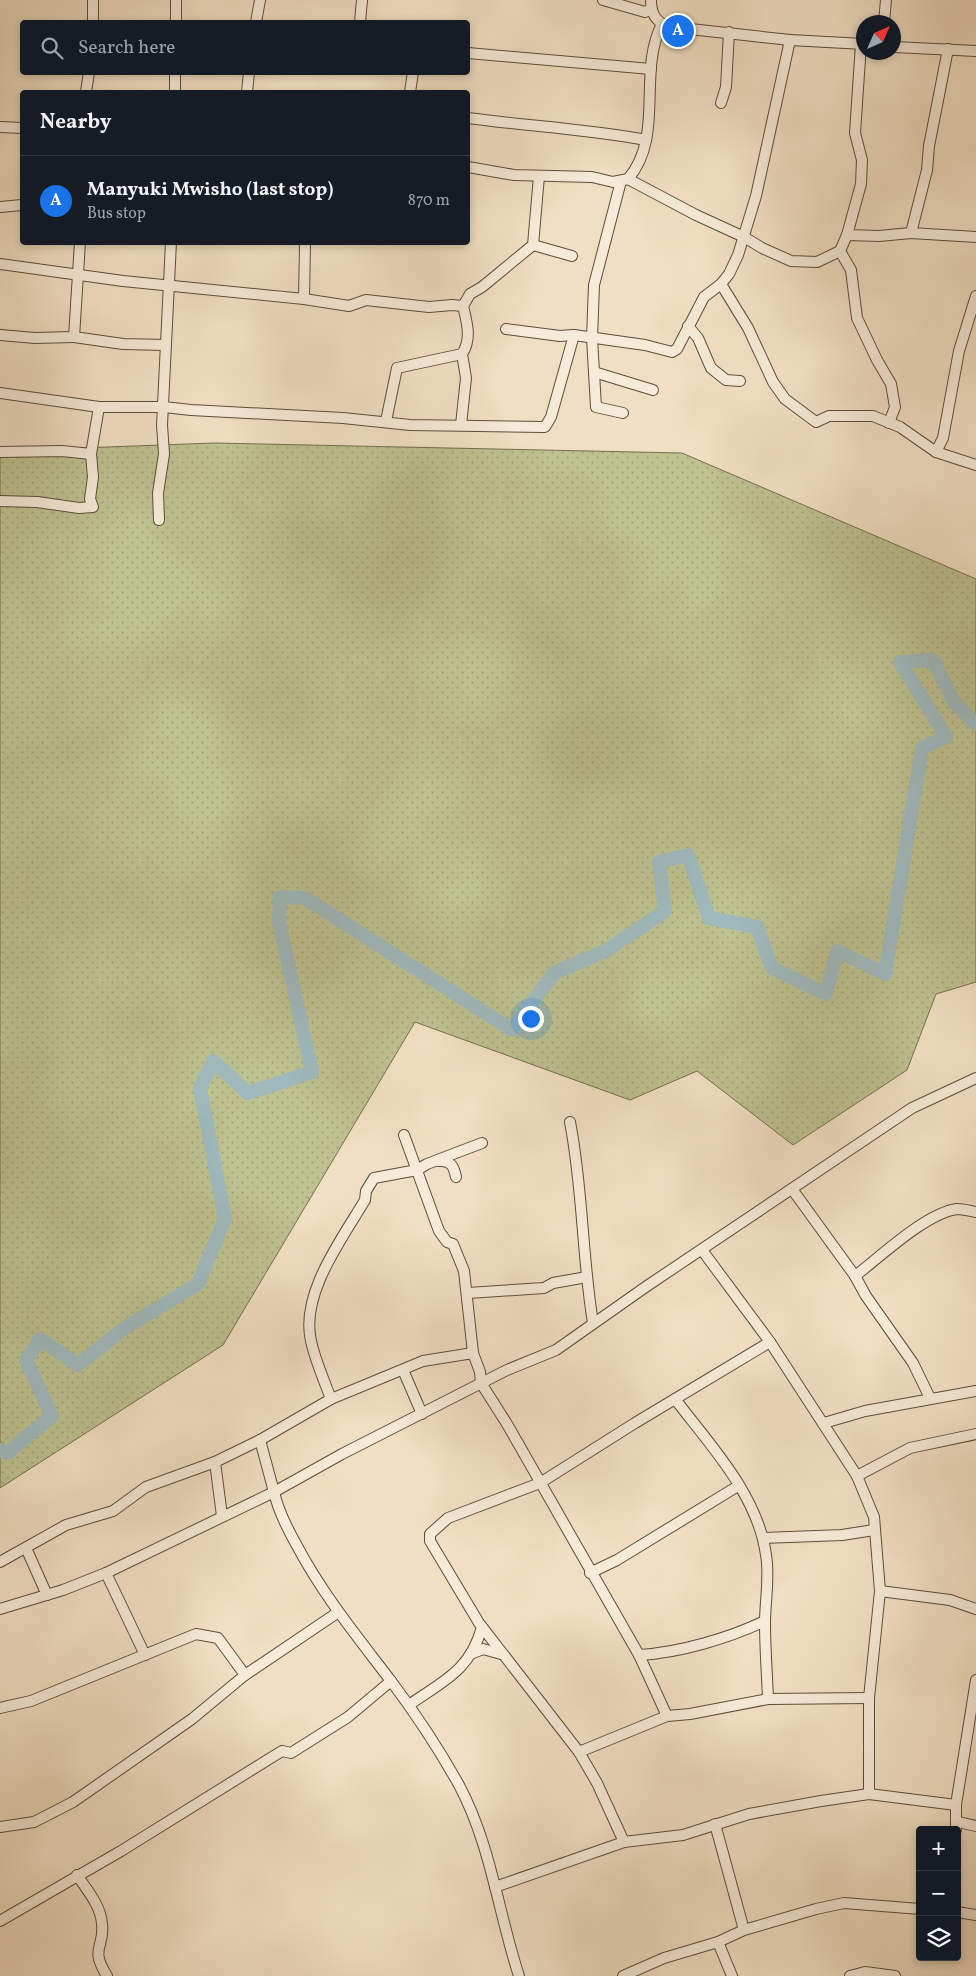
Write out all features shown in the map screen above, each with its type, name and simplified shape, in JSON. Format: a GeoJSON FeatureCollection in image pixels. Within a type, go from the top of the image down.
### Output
{"type":"FeatureCollection","features":[{"type":"Feature","properties":{"kind":"street"},"geometry":{"type":"LineString","coordinates":[[92,20],[93,0]]}},
{"type":"Feature","properties":{"kind":"street"},"geometry":{"type":"LineString","coordinates":[[176,0],[176,20]]}},
{"type":"Feature","properties":{"kind":"street"},"geometry":{"type":"LineString","coordinates":[[256,20],[260,0]]}},
{"type":"Feature","properties":{"kind":"street"},"geometry":{"type":"LineString","coordinates":[[360,20],[362,0]]}},
{"type":"Feature","properties":{"kind":"street"},"geometry":{"type":"LineString","coordinates":[[603,0],[645,12],[651,4]]}},
{"type":"Feature","properties":{"kind":"street"},"geometry":{"type":"LineString","coordinates":[[885,15],[886,0]]}},
{"type":"Feature","properties":{"kind":"street"},"geometry":{"type":"LineString","coordinates":[[651,4],[655,18],[662,24],[672,27],[790,40],[856,44]]}},
{"type":"Feature","properties":{"kind":"street"},"geometry":{"type":"LineString","coordinates":[[623,413],[596,407],[592,338],[594,285],[624,180],[640,160],[646,140],[655,40],[662,24]]}},
{"type":"Feature","properties":{"kind":"street"},"geometry":{"type":"LineString","coordinates":[[721,103],[726,87],[729,32]]}},
{"type":"Feature","properties":{"kind":"street"},"geometry":{"type":"LineString","coordinates":[[506,329],[560,336],[574,335],[645,345],[672,352],[677,349],[704,297],[721,284],[733,266],[744,237],[756,196],[790,40]]}},
{"type":"Feature","properties":{"kind":"street"},"geometry":{"type":"LineString","coordinates":[[901,47],[976,51]]}},
{"type":"Feature","properties":{"kind":"street"},"geometry":{"type":"LineString","coordinates":[[911,232],[927,170],[929,146],[948,49]]}},
{"type":"Feature","properties":{"kind":"street"},"geometry":{"type":"LineString","coordinates":[[470,53],[651,69]]}},
{"type":"Feature","properties":{"kind":"street"},"geometry":{"type":"LineString","coordinates":[[470,167],[538,176],[592,177],[613,182],[624,180],[744,237],[762,248],[801,262],[817,262],[840,251],[847,235],[861,184],[862,160],[854,133],[861,60]]}},
{"type":"Feature","properties":{"kind":"street"},"geometry":{"type":"LineString","coordinates":[[86,90],[89,75]]}},
{"type":"Feature","properties":{"kind":"street"},"geometry":{"type":"LineString","coordinates":[[175,75],[175,90]]}},
{"type":"Feature","properties":{"kind":"street"},"geometry":{"type":"LineString","coordinates":[[247,90],[249,75]]}},
{"type":"Feature","properties":{"kind":"street"},"geometry":{"type":"LineString","coordinates":[[410,90],[411,75]]}},
{"type":"Feature","properties":{"kind":"street"},"geometry":{"type":"LineString","coordinates":[[470,118],[533,127],[604,132],[646,140]]}},
{"type":"Feature","properties":{"kind":"street"},"geometry":{"type":"LineString","coordinates":[[0,126],[20,128]]}},
{"type":"Feature","properties":{"kind":"street"},"geometry":{"type":"LineString","coordinates":[[386,421],[397,368],[462,354],[467,347],[469,332],[463,306],[470,294],[482,287],[533,245],[538,176]]}},
{"type":"Feature","properties":{"kind":"street"},"geometry":{"type":"LineString","coordinates":[[0,207],[20,205]]}},
{"type":"Feature","properties":{"kind":"street"},"geometry":{"type":"LineString","coordinates":[[847,235],[878,236],[911,232],[976,237]]}},
{"type":"Feature","properties":{"kind":"street"},"geometry":{"type":"LineString","coordinates":[[74,337],[80,245]]}},
{"type":"Feature","properties":{"kind":"street"},"geometry":{"type":"LineString","coordinates":[[159,520],[158,493],[164,454],[162,425],[171,245]]}},
{"type":"Feature","properties":{"kind":"street"},"geometry":{"type":"LineString","coordinates":[[304,299],[305,245]]}},
{"type":"Feature","properties":{"kind":"street"},"geometry":{"type":"LineString","coordinates":[[533,245],[572,256]]}},
{"type":"Feature","properties":{"kind":"street"},"geometry":{"type":"LineString","coordinates":[[840,251],[851,270],[857,318],[891,384],[895,407],[890,422]]}},
{"type":"Feature","properties":{"kind":"street"},"geometry":{"type":"LineString","coordinates":[[0,264],[78,275],[304,299],[349,306],[366,300],[429,307],[463,306]]}},
{"type":"Feature","properties":{"kind":"street"},"geometry":{"type":"LineString","coordinates":[[721,284],[748,328],[773,382],[785,399],[816,422],[829,416],[873,416],[890,422],[936,452],[976,464]]}},
{"type":"Feature","properties":{"kind":"street"},"geometry":{"type":"LineString","coordinates":[[936,452],[943,438],[959,351],[976,296]]}},
{"type":"Feature","properties":{"kind":"street"},"geometry":{"type":"LineString","coordinates":[[688,326],[698,338],[711,368],[726,380],[740,381]]}},
{"type":"Feature","properties":{"kind":"street"},"geometry":{"type":"LineString","coordinates":[[0,393],[99,407],[164,407],[386,421],[410,425],[545,427],[550,417],[574,335]]}},
{"type":"Feature","properties":{"kind":"street"},"geometry":{"type":"LineString","coordinates":[[0,336],[35,338],[74,337],[92,338],[99,341],[123,344],[165,345]]}},
{"type":"Feature","properties":{"kind":"street"},"geometry":{"type":"LineString","coordinates":[[460,425],[466,378],[462,354]]}},
{"type":"Feature","properties":{"kind":"street"},"geometry":{"type":"LineString","coordinates":[[594,372],[653,390]]}},
{"type":"Feature","properties":{"kind":"street"},"geometry":{"type":"LineString","coordinates":[[0,501],[37,502],[79,508],[93,507],[90,499],[93,477],[91,454],[99,407]]}},
{"type":"Feature","properties":{"kind":"street"},"geometry":{"type":"LineString","coordinates":[[0,452],[62,451],[91,454]]}},
{"type":"Feature","properties":{"kind":"street"},"geometry":{"type":"LineString","coordinates":[[0,1609],[106,1574],[274,1492],[342,1454],[521,1363],[556,1350],[593,1323],[912,1108],[976,1078]]}},
{"type":"Feature","properties":{"kind":"street"},"geometry":{"type":"LineString","coordinates":[[570,1122],[576,1149],[593,1323]]}},
{"type":"Feature","properties":{"kind":"street"},"geometry":{"type":"LineString","coordinates":[[404,1135],[439,1231],[447,1242],[453,1244],[464,1271],[468,1293],[473,1353],[480,1372],[481,1383],[639,1655],[667,1716]]}},
{"type":"Feature","properties":{"kind":"street"},"geometry":{"type":"LineString","coordinates":[[331,1399],[311,1340],[311,1311],[320,1276],[365,1200],[366,1191],[374,1178],[417,1170],[482,1143]]}},
{"type":"Feature","properties":{"kind":"street"},"geometry":{"type":"LineString","coordinates":[[438,1161],[446,1160],[452,1165],[456,1177]]}},
{"type":"Feature","properties":{"kind":"street"},"geometry":{"type":"LineString","coordinates":[[792,1189],[856,1276],[866,1296],[913,1363],[930,1398]]}},
{"type":"Feature","properties":{"kind":"street"},"geometry":{"type":"LineString","coordinates":[[856,1276],[903,1237],[942,1214],[958,1209],[976,1212]]}},
{"type":"Feature","properties":{"kind":"street"},"geometry":{"type":"LineString","coordinates":[[702,1250],[770,1342],[824,1424],[857,1476],[874,1518],[880,1591],[869,1698],[869,1794]]}},
{"type":"Feature","properties":{"kind":"street"},"geometry":{"type":"LineString","coordinates":[[468,1293],[544,1288],[552,1283],[587,1277]]}},
{"type":"Feature","properties":{"kind":"street"},"geometry":{"type":"LineString","coordinates":[[624,1842],[597,1783],[579,1752],[501,1654],[482,1627],[450,1578],[430,1541],[430,1534],[436,1526],[448,1518],[540,1483],[770,1342]]}},
{"type":"Feature","properties":{"kind":"street"},"geometry":{"type":"LineString","coordinates":[[0,1562],[66,1525],[113,1511],[146,1488],[215,1462],[260,1440],[331,1399],[423,1361],[473,1353]]}},
{"type":"Feature","properties":{"kind":"street"},"geometry":{"type":"LineString","coordinates":[[403,1370],[422,1414]]}},
{"type":"Feature","properties":{"kind":"street"},"geometry":{"type":"LineString","coordinates":[[824,1424],[866,1411],[976,1391]]}},
{"type":"Feature","properties":{"kind":"street"},"geometry":{"type":"LineString","coordinates":[[675,1399],[725,1465],[752,1509],[762,1538],[769,1585],[765,1621],[768,1699]]}},
{"type":"Feature","properties":{"kind":"street"},"geometry":{"type":"LineString","coordinates":[[857,1476],[910,1448],[976,1434]]}},
{"type":"Feature","properties":{"kind":"street"},"geometry":{"type":"LineString","coordinates":[[260,1440],[279,1508],[294,1540],[337,1614],[409,1705],[458,1784],[471,1810],[485,1844],[504,1931],[519,1976]]}},
{"type":"Feature","properties":{"kind":"street"},"geometry":{"type":"LineString","coordinates":[[215,1462],[222,1516]]}},
{"type":"Feature","properties":{"kind":"street"},"geometry":{"type":"LineString","coordinates":[[590,1573],[617,1560],[738,1486]]}},
{"type":"Feature","properties":{"kind":"street"},"geometry":{"type":"LineString","coordinates":[[762,1538],[842,1535],[874,1530]]}},
{"type":"Feature","properties":{"kind":"street"},"geometry":{"type":"LineString","coordinates":[[26,1548],[47,1595]]}},
{"type":"Feature","properties":{"kind":"street"},"geometry":{"type":"LineString","coordinates":[[106,1574],[145,1655]]}},
{"type":"Feature","properties":{"kind":"street"},"geometry":{"type":"LineString","coordinates":[[880,1591],[950,1600],[976,1609]]}},
{"type":"Feature","properties":{"kind":"street"},"geometry":{"type":"LineString","coordinates":[[0,1827],[34,1822],[73,1802],[192,1719],[245,1675],[337,1614]]}},
{"type":"Feature","properties":{"kind":"street"},"geometry":{"type":"LineString","coordinates":[[639,1655],[676,1650],[765,1621]]}},
{"type":"Feature","properties":{"kind":"street"},"geometry":{"type":"LineString","coordinates":[[409,1705],[462,1666],[473,1652],[482,1627]]}},
{"type":"Feature","properties":{"kind":"street"},"geometry":{"type":"LineString","coordinates":[[0,1708],[31,1701],[192,1635],[213,1636],[224,1644],[245,1675]]}},
{"type":"Feature","properties":{"kind":"street"},"geometry":{"type":"LineString","coordinates":[[473,1652],[483,1649],[501,1654]]}},
{"type":"Feature","properties":{"kind":"street"},"geometry":{"type":"LineString","coordinates":[[0,1921],[213,1795],[282,1751],[291,1753],[348,1717],[391,1680]]}},
{"type":"Feature","properties":{"kind":"street"},"geometry":{"type":"LineString","coordinates":[[957,1826],[956,1805],[965,1762],[976,1680]]}},
{"type":"Feature","properties":{"kind":"street"},"geometry":{"type":"LineString","coordinates":[[579,1752],[667,1716],[690,1714],[768,1699],[869,1698]]}},
{"type":"Feature","properties":{"kind":"street"},"geometry":{"type":"LineString","coordinates":[[965,1762],[976,1762]]}},
{"type":"Feature","properties":{"kind":"street"},"geometry":{"type":"LineString","coordinates":[[495,1887],[624,1842],[683,1835],[749,1814],[869,1794],[956,1805]]}},
{"type":"Feature","properties":{"kind":"street"},"geometry":{"type":"LineString","coordinates":[[715,1824],[744,1930]]}},
{"type":"Feature","properties":{"kind":"street"},"geometry":{"type":"LineString","coordinates":[[961,1826],[976,1826]]}},
{"type":"Feature","properties":{"kind":"street"},"geometry":{"type":"LineString","coordinates":[[77,1875],[100,1912],[103,1926],[97,1954],[107,1976]]}},
{"type":"Feature","properties":{"kind":"street"},"geometry":{"type":"LineString","coordinates":[[623,1976],[664,1958],[718,1942],[744,1930],[844,1903],[916,1909]]}},
{"type":"Feature","properties":{"kind":"street"},"geometry":{"type":"LineString","coordinates":[[961,1913],[976,1915]]}},
{"type":"Feature","properties":{"kind":"street"},"geometry":{"type":"LineString","coordinates":[[718,1942],[732,1976]]}},
{"type":"Feature","properties":{"kind":"street"},"geometry":{"type":"LineString","coordinates":[[850,1976],[865,1972],[894,1976]]}},
{"type":"Feature","properties":{"kind":"green space"},"geometry":{"type":"Polygon","coordinates":[[[214,443],[682,453],[976,579],[976,982],[936,994],[907,1070],[793,1145],[697,1071],[630,1100],[415,1022],[223,1345],[0,1488],[0,451],[214,443]]]}},
{"type":"Feature","properties":{"kind":"waterway"},"geometry":{"type":"LineString","coordinates":[[0,1450],[7,1453],[52,1416],[26,1360],[40,1339],[78,1365],[126,1327],[198,1284],[225,1219],[200,1088],[213,1061],[248,1093],[312,1072],[279,922],[280,897],[305,898],[512,1030],[554,973],[607,950],[665,911],[659,862],[688,855],[709,918],[757,927],[772,968],[826,994],[837,951],[885,974],[922,748],[946,737],[900,662],[933,660],[954,702],[976,724]]}},
{"type":"Feature","properties":{"kind":"place","name":"Manyuki Mwisho (last stop)"},"geometry":{"type":"Point","coordinates":[678,31]}}]}
